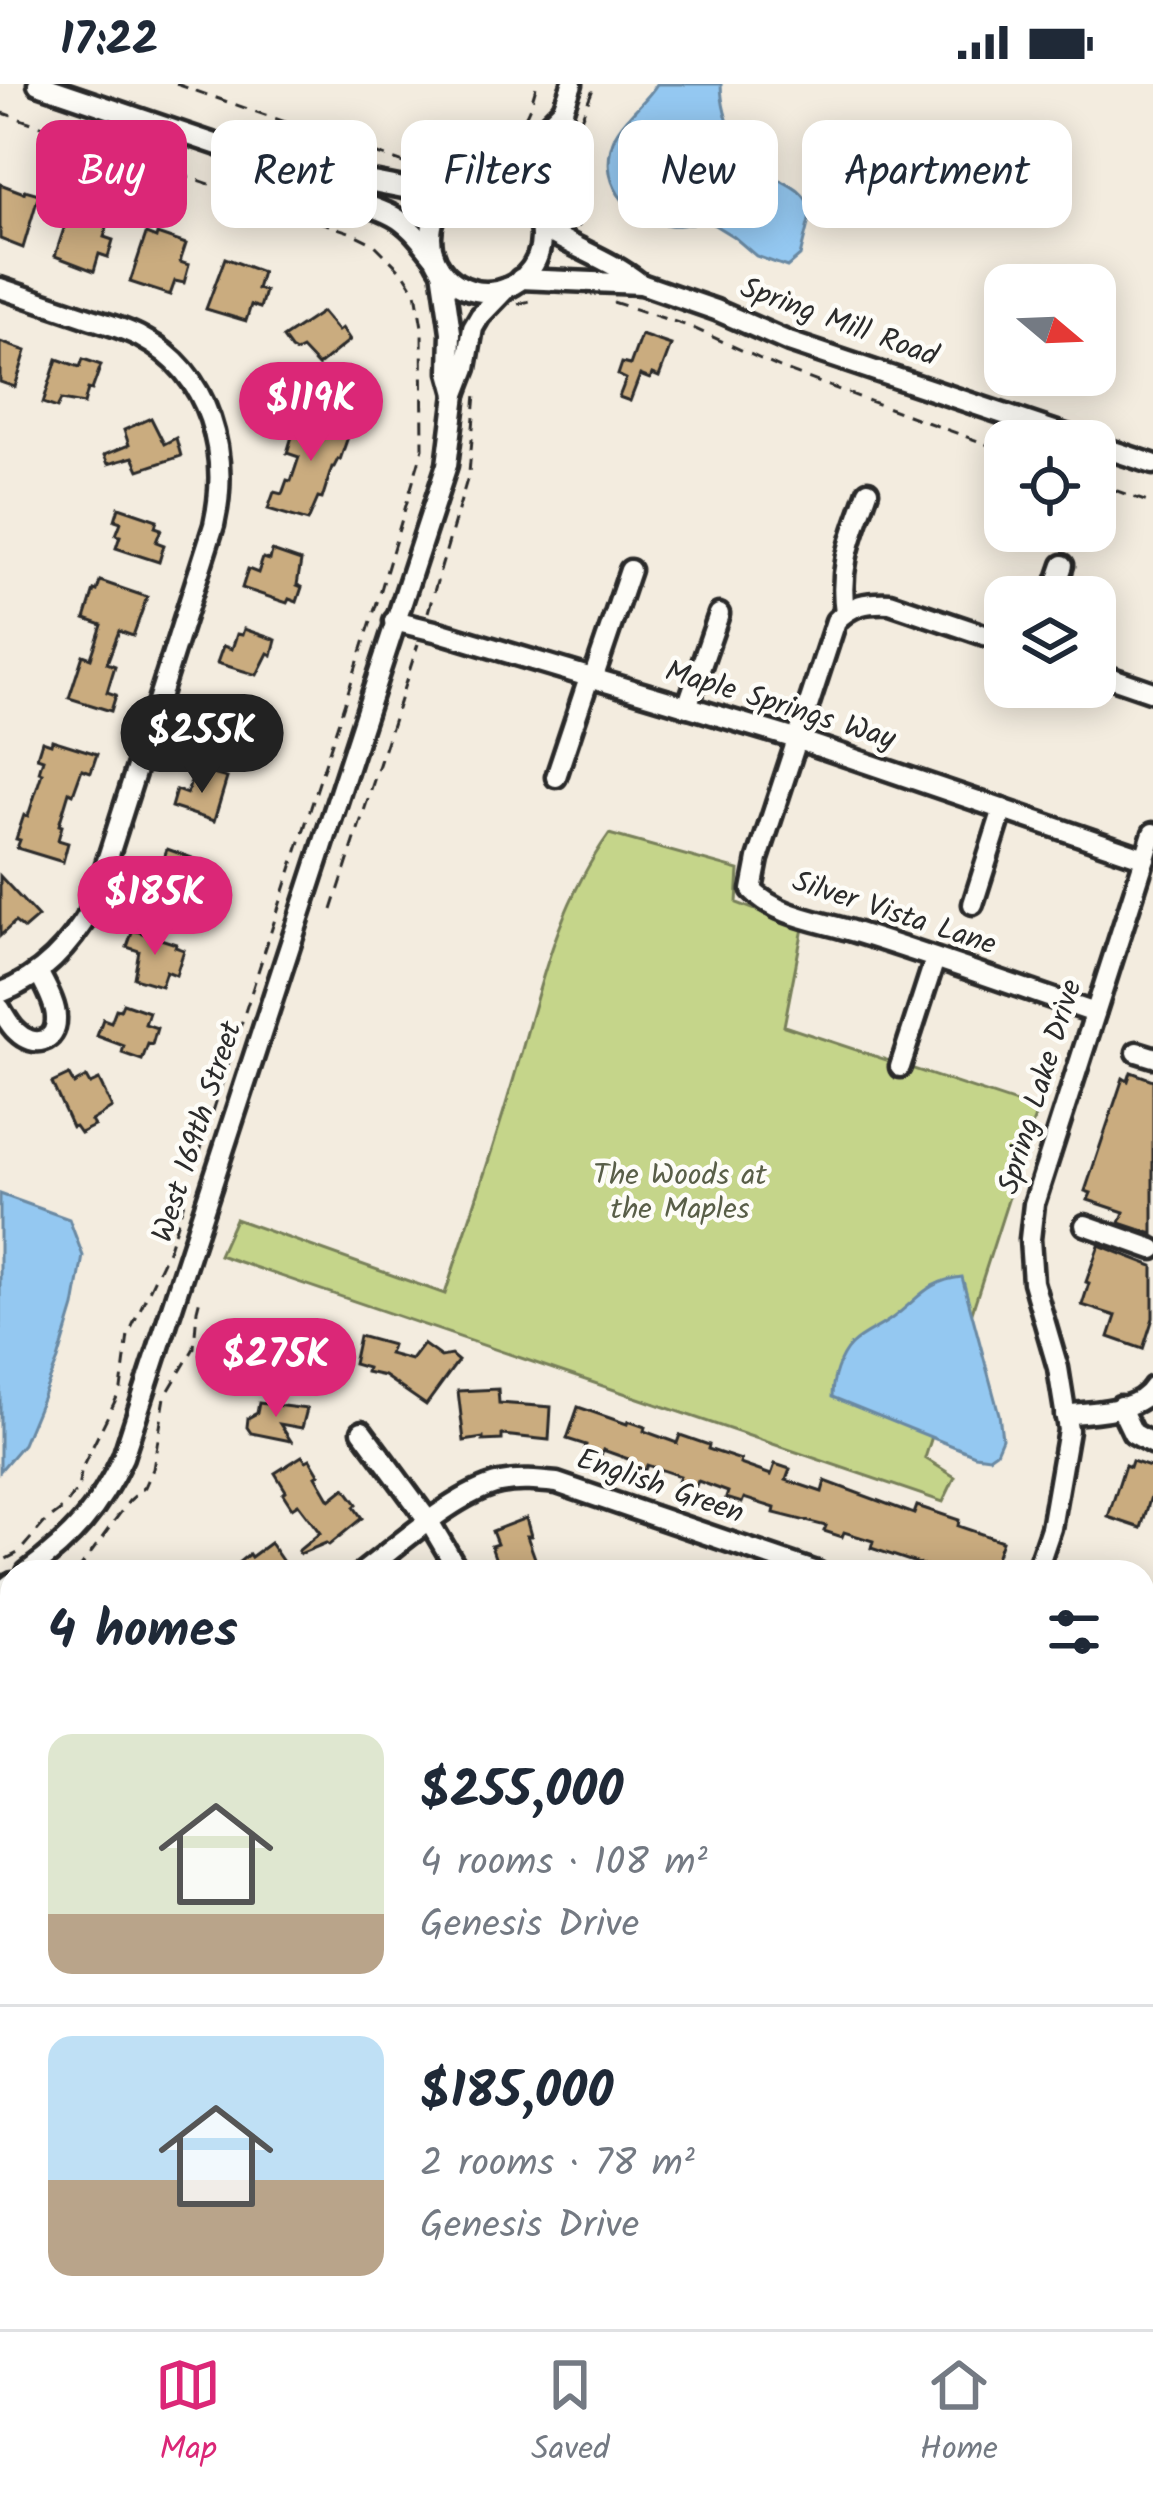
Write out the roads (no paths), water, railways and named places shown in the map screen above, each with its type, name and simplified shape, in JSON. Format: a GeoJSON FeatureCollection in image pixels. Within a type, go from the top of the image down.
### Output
{"type":"FeatureCollection","features":[{"type":"Feature","properties":{"kind":"street"},"geometry":{"type":"LineString","coordinates":[[38,84],[211,143]]}},
{"type":"Feature","properties":{"kind":"street"},"geometry":{"type":"LineString","coordinates":[[561,120],[572,84]]}},
{"type":"Feature","properties":{"kind":"street"},"geometry":{"type":"LineString","coordinates":[[552,120],[563,110]]}},
{"type":"Feature","properties":{"kind":"street"},"geometry":{"type":"LineString","coordinates":[[377,210],[408,227],[461,287],[478,292],[512,291],[537,257],[540,228]]}},
{"type":"Feature","properties":{"kind":"street"},"geometry":{"type":"LineString","coordinates":[[431,228],[430,244],[438,263]]}},
{"type":"Feature","properties":{"kind":"street","name":"Spring Mill Road"},"geometry":{"type":"LineString","coordinates":[[546,228],[578,250],[619,266],[641,284],[788,342],[1021,420]]}},
{"type":"Feature","properties":{"kind":"street","name":"West 169th Street"},"geometry":{"type":"LineString","coordinates":[[438,263],[456,394]]}},
{"type":"Feature","properties":{"kind":"street","name":"Spring Mill Road"},"geometry":{"type":"LineString","coordinates":[[512,291],[641,284]]}},
{"type":"Feature","properties":{"kind":"street"},"geometry":{"type":"LineString","coordinates":[[0,289],[138,335],[172,361],[206,404],[222,474],[214,525],[92,908],[79,931],[39,973],[9,990]]}},
{"type":"Feature","properties":{"kind":"street","name":"West 169th Street"},"geometry":{"type":"LineString","coordinates":[[42,1560],[94,1510],[123,1457],[447,465],[456,394],[473,328],[480,316],[512,291]]}},
{"type":"Feature","properties":{"kind":"street"},"geometry":{"type":"LineString","coordinates":[[1116,452],[1153,464]]}},
{"type":"Feature","properties":{"kind":"street"},"geometry":{"type":"LineString","coordinates":[[845,612],[844,559],[868,491]]}},
{"type":"Feature","properties":{"kind":"street"},"geometry":{"type":"LineString","coordinates":[[1059,576],[1063,565]]}},
{"type":"Feature","properties":{"kind":"street"},"geometry":{"type":"LineString","coordinates":[[556,777],[630,570]]}},
{"type":"Feature","properties":{"kind":"street"},"geometry":{"type":"LineString","coordinates":[[795,743],[836,621],[845,612],[871,602],[890,603],[984,635]]}},
{"type":"Feature","properties":{"kind":"street"},"geometry":{"type":"LineString","coordinates":[[687,707],[719,614]]}},
{"type":"Feature","properties":{"kind":"street","name":"Maple Springs Way"},"geometry":{"type":"LineString","coordinates":[[394,621],[687,707],[1145,858]]}},
{"type":"Feature","properties":{"kind":"street"},"geometry":{"type":"LineString","coordinates":[[1116,679],[1153,692]]}},
{"type":"Feature","properties":{"kind":"street","name":"Silver Vista Lane"},"geometry":{"type":"LineString","coordinates":[[795,743],[751,884],[762,900],[783,911],[1095,1013]]}},
{"type":"Feature","properties":{"kind":"street"},"geometry":{"type":"LineString","coordinates":[[973,904],[1004,809]]}},
{"type":"Feature","properties":{"kind":"street","name":"Spring Lake Drive"},"geometry":{"type":"LineString","coordinates":[[1040,1560],[1051,1528],[1068,1430],[1058,1368],[1033,1282],[1034,1204],[1153,833]]}},
{"type":"Feature","properties":{"kind":"street"},"geometry":{"type":"LineString","coordinates":[[900,1067],[935,959]]}},
{"type":"Feature","properties":{"kind":"street"},"geometry":{"type":"LineString","coordinates":[[0,1009],[27,1040],[42,1042],[52,1036],[56,1012],[39,973]]}},
{"type":"Feature","properties":{"kind":"street"},"geometry":{"type":"LineString","coordinates":[[1085,1225],[1153,1249]]}},
{"type":"Feature","properties":{"kind":"street"},"geometry":{"type":"LineString","coordinates":[[1065,1415],[1147,1398],[1153,1388]]}},
{"type":"Feature","properties":{"kind":"street"},"geometry":{"type":"LineString","coordinates":[[1120,1406],[1133,1433],[1153,1444]]}},
{"type":"Feature","properties":{"kind":"street"},"geometry":{"type":"LineString","coordinates":[[362,1431],[430,1522],[452,1560]]}},
{"type":"Feature","properties":{"kind":"street","name":"English Green"},"geometry":{"type":"LineString","coordinates":[[379,1560],[477,1490],[530,1480],[557,1483],[753,1560]]}},
{"type":"Feature","properties":{"kind":"water"},"geometry":{"type":"Polygon","coordinates":[[[657,84],[721,84],[728,120],[626,120],[657,84]]]}},
{"type":"Feature","properties":{"kind":"water"},"geometry":{"type":"Polygon","coordinates":[[[618,131],[618,194],[609,167],[618,131]]]}},
{"type":"Feature","properties":{"kind":"water"},"geometry":{"type":"Polygon","coordinates":[[[778,178],[802,195],[802,228],[807,228],[800,256],[787,267],[756,256],[719,228],[778,228],[778,178]]]}},
{"type":"Feature","properties":{"kind":"water"},"geometry":{"type":"Polygon","coordinates":[[[0,1194],[69,1219],[83,1256],[58,1360],[23,1444],[0,1471],[0,1194]]]}},
{"type":"Feature","properties":{"kind":"water"},"geometry":{"type":"Polygon","coordinates":[[[962,1277],[999,1414],[1002,1438],[989,1457],[832,1397],[837,1369],[851,1345],[931,1287],[962,1277]]]}},
{"type":"Feature","properties":{"kind":"park label","name":"The Woods at the Maples"},"geometry":{"type":"Point","coordinates":[680,1193]}}]}
